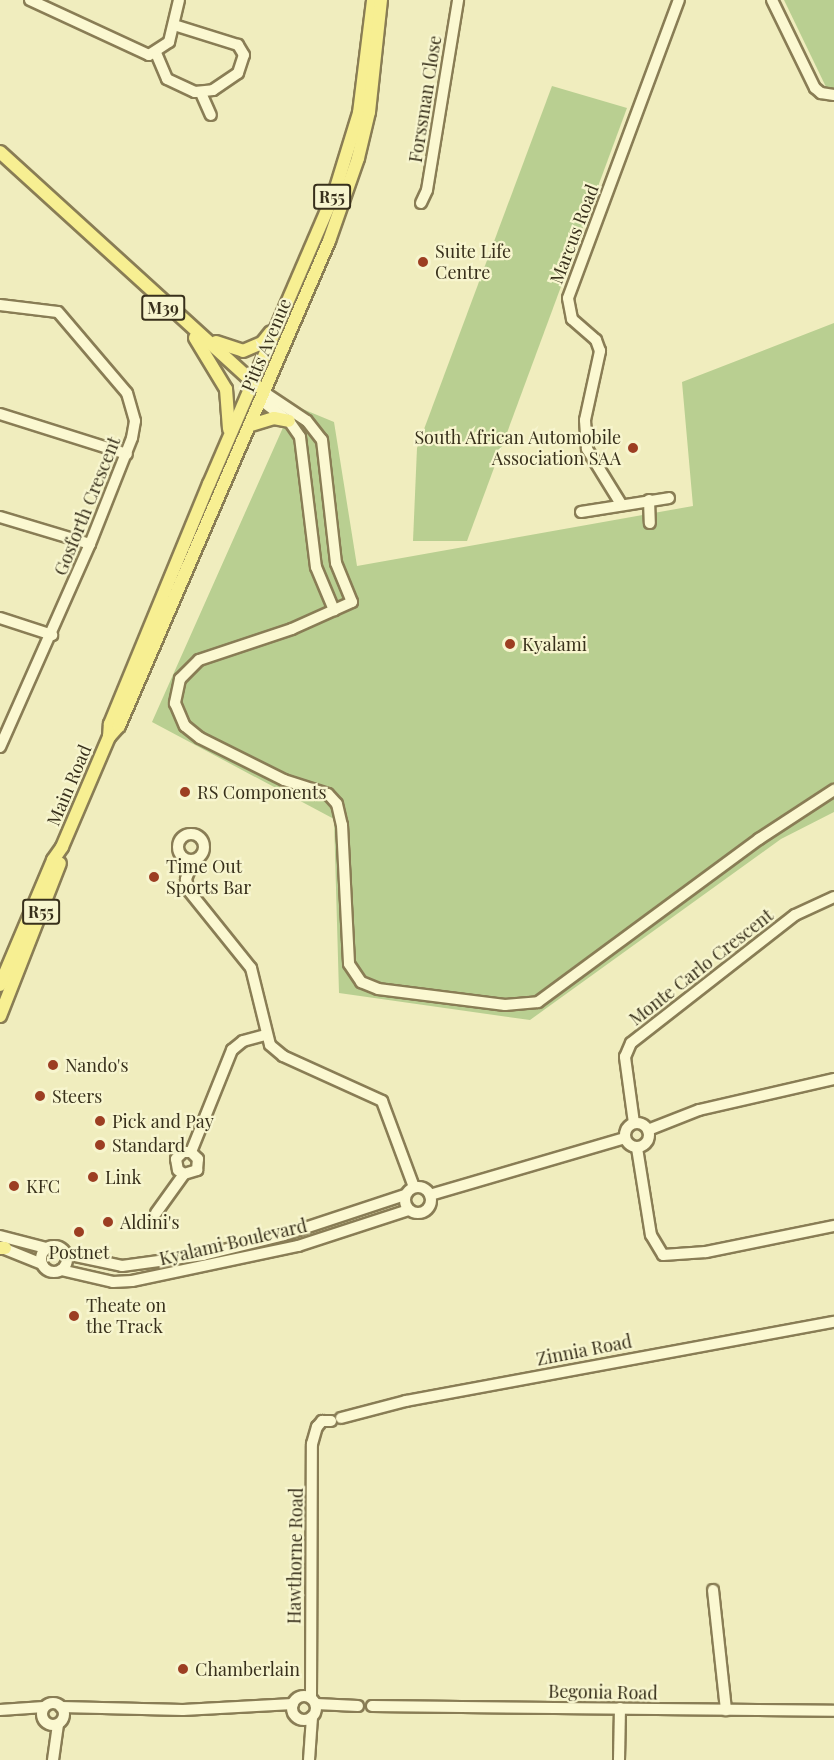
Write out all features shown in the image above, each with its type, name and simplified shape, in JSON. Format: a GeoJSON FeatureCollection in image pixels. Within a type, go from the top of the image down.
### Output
{"type":"FeatureCollection","features":[{"type":"Feature","properties":{"kind":"main road","name":"Pitts Avenue"},"geometry":{"type":"LineString","coordinates":[[130,687],[229,434],[279,323],[347,155],[366,72],[372,0]]}},
{"type":"Feature","properties":{"kind":"main road","name":"Pitts Avenue"},"geometry":{"type":"LineString","coordinates":[[130,687],[251,425],[328,241],[358,158],[375,74],[381,0]]}},
{"type":"Feature","properties":{"kind":"main road","name":"M39"},"geometry":{"type":"LineString","coordinates":[[0,152],[263,397]]}},
{"type":"Feature","properties":{"kind":"main road"},"geometry":{"type":"LineString","coordinates":[[197,335],[227,348],[243,351],[261,343],[279,323]]}},
{"type":"Feature","properties":{"kind":"main road"},"geometry":{"type":"LineString","coordinates":[[197,335],[226,389],[229,434]]}},
{"type":"Feature","properties":{"kind":"main road"},"geometry":{"type":"LineString","coordinates":[[251,425],[274,417],[289,421]]}},
{"type":"Feature","properties":{"kind":"main road","name":"Main Road"},"geometry":{"type":"LineString","coordinates":[[0,986],[53,860],[62,847],[109,737],[110,724],[130,687]]}},
{"type":"Feature","properties":{"kind":"main road","name":"Main Road"},"geometry":{"type":"LineString","coordinates":[[0,1016],[62,859],[62,847]]}},
{"type":"Feature","properties":{"kind":"street"},"geometry":{"type":"LineString","coordinates":[[30,0],[136,51],[156,53],[169,42],[179,0]]}},
{"type":"Feature","properties":{"kind":"street","name":"Forssman Close"},"geometry":{"type":"LineString","coordinates":[[421,203],[427,190],[458,0]]}},
{"type":"Feature","properties":{"kind":"street","name":"Marcus Road"},"geometry":{"type":"LineString","coordinates":[[621,504],[587,449],[585,420],[600,351],[596,340],[573,319],[568,298],[679,0]]}},
{"type":"Feature","properties":{"kind":"street"},"geometry":{"type":"LineString","coordinates":[[772,0],[815,88],[821,93],[834,95]]}},
{"type":"Feature","properties":{"kind":"street"},"geometry":{"type":"LineString","coordinates":[[174,25],[233,43],[243,51],[243,62],[235,77],[201,93]]}},
{"type":"Feature","properties":{"kind":"street"},"geometry":{"type":"LineString","coordinates":[[156,53],[167,79],[201,93],[211,115]]}},
{"type":"Feature","properties":{"kind":"street","name":"Gosforth Crescent"},"geometry":{"type":"LineString","coordinates":[[0,305],[52,310],[72,326],[132,401],[135,421],[127,454],[90,544],[52,634],[5,726],[0,747]]}},
{"type":"Feature","properties":{"kind":"street"},"geometry":{"type":"LineString","coordinates":[[263,397],[298,431],[304,451],[318,577],[334,610]]}},
{"type":"Feature","properties":{"kind":"street"},"geometry":{"type":"LineString","coordinates":[[263,397],[307,421],[322,440],[336,563],[352,602],[271,637],[199,660],[180,680],[175,703],[185,726],[200,738],[284,780],[328,794],[337,804],[342,825],[349,964],[354,975],[368,987],[505,1005],[538,1002],[759,839],[834,790]]}},
{"type":"Feature","properties":{"kind":"street"},"geometry":{"type":"LineString","coordinates":[[0,414],[127,454]]}},
{"type":"Feature","properties":{"kind":"street"},"geometry":{"type":"LineString","coordinates":[[581,512],[669,498]]}},
{"type":"Feature","properties":{"kind":"street"},"geometry":{"type":"LineString","coordinates":[[649,500],[650,523]]}},
{"type":"Feature","properties":{"kind":"street"},"geometry":{"type":"LineString","coordinates":[[0,517],[90,544]]}},
{"type":"Feature","properties":{"kind":"street"},"geometry":{"type":"LineString","coordinates":[[0,618],[52,634]]}},
{"type":"Feature","properties":{"kind":"street"},"geometry":{"type":"LineString","coordinates":[[194,860],[186,879],[189,891],[252,968],[270,1045],[283,1056],[363,1090],[382,1101],[414,1187]]}},
{"type":"Feature","properties":{"kind":"street","name":"Monte Carlo Crescent"},"geometry":{"type":"LineString","coordinates":[[634,1124],[625,1057],[631,1043],[795,915],[834,897]]}},
{"type":"Feature","properties":{"kind":"street"},"geometry":{"type":"LineString","coordinates":[[191,1152],[232,1050],[243,1041],[266,1035]]}},
{"type":"Feature","properties":{"kind":"street"},"geometry":{"type":"LineString","coordinates":[[625,1138],[627,1129],[634,1124],[648,1131],[699,1110],[834,1079]]}},
{"type":"Feature","properties":{"kind":"street"},"geometry":{"type":"LineString","coordinates":[[638,1148],[648,1140],[648,1131]]}},
{"type":"Feature","properties":{"kind":"street"},"geometry":{"type":"LineString","coordinates":[[625,1138],[638,1148],[651,1235],[663,1255],[706,1252],[834,1226]]}},
{"type":"Feature","properties":{"kind":"street"},"geometry":{"type":"LineString","coordinates":[[430,1195],[625,1138]]}},
{"type":"Feature","properties":{"kind":"street"},"geometry":{"type":"LineString","coordinates":[[183,1152],[191,1152],[197,1156],[198,1167],[191,1174],[184,1174],[178,1170],[176,1159],[183,1152]]}},
{"type":"Feature","properties":{"kind":"street"},"geometry":{"type":"LineString","coordinates":[[156,1213],[184,1174]]}},
{"type":"Feature","properties":{"kind":"street"},"geometry":{"type":"LineString","coordinates":[[414,1187],[405,1195],[409,1210],[417,1213],[426,1210],[430,1195]]}},
{"type":"Feature","properties":{"kind":"street"},"geometry":{"type":"LineString","coordinates":[[414,1187],[425,1189],[430,1195]]}},
{"type":"Feature","properties":{"kind":"street","name":"Kyalami Boulevard"},"geometry":{"type":"LineString","coordinates":[[0,1236],[46,1248],[58,1246],[66,1254],[122,1266],[203,1255],[284,1235],[405,1195]]}},
{"type":"Feature","properties":{"kind":"street","name":"Kyalami Boulevard"},"geometry":{"type":"LineString","coordinates":[[2,1248],[42,1264],[50,1271],[61,1270],[102,1280],[132,1281],[292,1248],[409,1210]]}},
{"type":"Feature","properties":{"kind":"street"},"geometry":{"type":"LineString","coordinates":[[42,1264],[46,1248]]}},
{"type":"Feature","properties":{"kind":"street"},"geometry":{"type":"LineString","coordinates":[[61,1270],[67,1264],[66,1254]]}},
{"type":"Feature","properties":{"kind":"street","name":"Zinnia Road"},"geometry":{"type":"LineString","coordinates":[[314,1432],[322,1422],[406,1401],[834,1322]]}},
{"type":"Feature","properties":{"kind":"street","name":"Hawthorne Road"},"geometry":{"type":"LineString","coordinates":[[310,1699],[314,1432]]}},
{"type":"Feature","properties":{"kind":"street"},"geometry":{"type":"LineString","coordinates":[[713,1590],[726,1710]]}},
{"type":"Feature","properties":{"kind":"street"},"geometry":{"type":"LineString","coordinates":[[310,1699],[358,1706]]}},
{"type":"Feature","properties":{"kind":"street"},"geometry":{"type":"LineString","coordinates":[[299,1713],[310,1699]]}},
{"type":"Feature","properties":{"kind":"street"},"geometry":{"type":"LineString","coordinates":[[299,1713],[310,1699]]}},
{"type":"Feature","properties":{"kind":"street","name":"Begonia Road"},"geometry":{"type":"LineString","coordinates":[[372,1706],[834,1711]]}},
{"type":"Feature","properties":{"kind":"street"},"geometry":{"type":"LineString","coordinates":[[6,1710],[53,1716],[94,1709],[275,1707],[299,1713]]}},
{"type":"Feature","properties":{"kind":"street"},"geometry":{"type":"LineString","coordinates":[[619,1760],[620,1708]]}},
{"type":"Feature","properties":{"kind":"street"},"geometry":{"type":"LineString","coordinates":[[299,1713],[308,1736],[309,1760]]}},
{"type":"Feature","properties":{"kind":"street"},"geometry":{"type":"LineString","coordinates":[[53,1716],[53,1760]]}},
{"type":"Feature","properties":{"kind":"green space"},"geometry":{"type":"Polygon","coordinates":[[[784,0],[834,0],[834,89],[827,89],[784,0]]]}},
{"type":"Feature","properties":{"kind":"green space"},"geometry":{"type":"Polygon","coordinates":[[[552,86],[627,108],[467,541],[413,541],[417,448],[552,86]]]}},
{"type":"Feature","properties":{"kind":"green space","name":"Kyalami"},"geometry":{"type":"Polygon","coordinates":[[[834,323],[834,812],[781,839],[530,1020],[339,993],[334,819],[152,722],[293,405],[334,422],[357,566],[693,506],[682,382],[834,323]]]}},
{"type":"Feature","properties":{"kind":"place","name":"Suite Life Centre"},"geometry":{"type":"Point","coordinates":[423,262]}},
{"type":"Feature","properties":{"kind":"place","name":"South African Automobile Association SAA"},"geometry":{"type":"Point","coordinates":[633,448]}},
{"type":"Feature","properties":{"kind":"place","name":"Kyalami"},"geometry":{"type":"Point","coordinates":[510,644]}},
{"type":"Feature","properties":{"kind":"place","name":"RS Components"},"geometry":{"type":"Point","coordinates":[185,792]}},
{"type":"Feature","properties":{"kind":"place","name":"Time Out Sports Bar"},"geometry":{"type":"Point","coordinates":[154,877]}},
{"type":"Feature","properties":{"kind":"place","name":"Nando's"},"geometry":{"type":"Point","coordinates":[53,1065]}},
{"type":"Feature","properties":{"kind":"place","name":"Steers"},"geometry":{"type":"Point","coordinates":[40,1096]}},
{"type":"Feature","properties":{"kind":"place","name":"Pick and Pay"},"geometry":{"type":"Point","coordinates":[100,1121]}},
{"type":"Feature","properties":{"kind":"place","name":"Standard"},"geometry":{"type":"Point","coordinates":[100,1145]}},
{"type":"Feature","properties":{"kind":"place","name":"Link"},"geometry":{"type":"Point","coordinates":[93,1177]}},
{"type":"Feature","properties":{"kind":"place","name":"KFC"},"geometry":{"type":"Point","coordinates":[14,1186]}},
{"type":"Feature","properties":{"kind":"place","name":"Aldini's"},"geometry":{"type":"Point","coordinates":[108,1222]}},
{"type":"Feature","properties":{"kind":"place","name":"Postnet"},"geometry":{"type":"Point","coordinates":[79,1232]}},
{"type":"Feature","properties":{"kind":"place","name":"Theate on the Track"},"geometry":{"type":"Point","coordinates":[74,1316]}},
{"type":"Feature","properties":{"kind":"place","name":"Chamberlain"},"geometry":{"type":"Point","coordinates":[183,1669]}}]}
